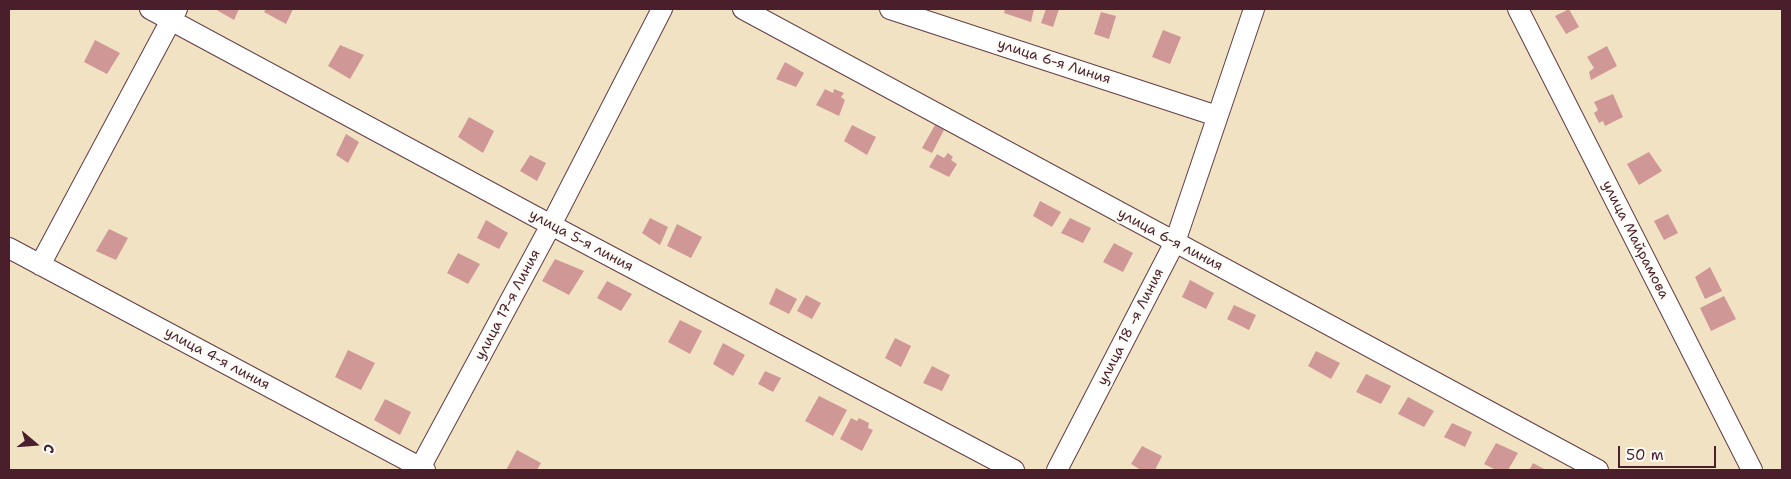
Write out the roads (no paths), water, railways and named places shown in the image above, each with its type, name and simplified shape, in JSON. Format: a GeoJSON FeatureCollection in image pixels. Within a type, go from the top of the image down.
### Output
{"type":"FeatureCollection","features":[{"type":"Feature","properties":{"kind":"street","name":"улица 5-я линия"},"geometry":{"type":"LineString","coordinates":[[150,9],[174,14],[551,226],[1014,470]]}},
{"type":"Feature","properties":{"kind":"street","name":"улица 17-я Линия"},"geometry":{"type":"LineString","coordinates":[[423,469],[551,226],[662,9]]}},
{"type":"Feature","properties":{"kind":"street","name":"улица 6-я линия"},"geometry":{"type":"LineString","coordinates":[[744,9],[1598,470]]}},
{"type":"Feature","properties":{"kind":"street","name":"улица 6-я Линия"},"geometry":{"type":"LineString","coordinates":[[890,9],[1217,116]]}},
{"type":"Feature","properties":{"kind":"street","name":"улица 18 -я Линия"},"geometry":{"type":"LineString","coordinates":[[1057,470],[1175,242],[1254,9]]}},
{"type":"Feature","properties":{"kind":"street","name":"улица Майрамова"},"geometry":{"type":"LineString","coordinates":[[1518,9],[1752,470]]}},
{"type":"Feature","properties":{"kind":"street"},"geometry":{"type":"LineString","coordinates":[[40,265],[174,14]]}},
{"type":"Feature","properties":{"kind":"street","name":"улица 4-я линия"},"geometry":{"type":"LineString","coordinates":[[9,248],[423,469]]}}]}
